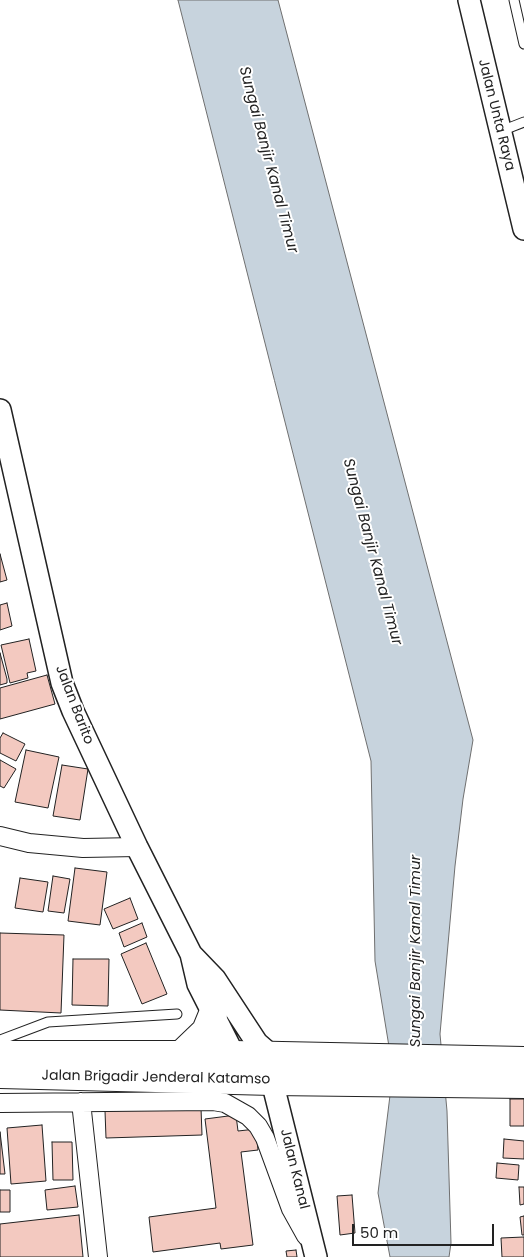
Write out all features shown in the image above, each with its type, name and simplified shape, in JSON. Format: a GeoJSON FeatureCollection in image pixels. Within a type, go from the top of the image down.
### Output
{"type":"FeatureCollection","features":[{"type":"Feature","properties":{"kind":"main road"},"geometry":{"type":"LineString","coordinates":[[181,1055],[206,1030],[213,1014]]}},
{"type":"Feature","properties":{"kind":"main road","name":"Jalan Brigadir Jenderal Katamso"},"geometry":{"type":"LineString","coordinates":[[0,1055],[234,1055],[272,1068]]}},
{"type":"Feature","properties":{"kind":"main road","name":"Jalan Brigadir Jenderal Katamso"},"geometry":{"type":"LineString","coordinates":[[0,1074],[272,1068],[520,1072]]}},
{"type":"Feature","properties":{"kind":"street","name":"Jalan Unta Raya"},"geometry":{"type":"LineString","coordinates":[[469,0],[524,229]]}},
{"type":"Feature","properties":{"kind":"street","name":"Jalan Barito"},"geometry":{"type":"LineString","coordinates":[[0,410],[62,683],[73,712],[137,847],[191,954]]}},
{"type":"Feature","properties":{"kind":"street"},"geometry":{"type":"LineString","coordinates":[[0,836],[29,843],[74,847],[137,847]]}},
{"type":"Feature","properties":{"kind":"street"},"geometry":{"type":"LineString","coordinates":[[191,954],[198,984],[234,1055]]}},
{"type":"Feature","properties":{"kind":"street"},"geometry":{"type":"LineString","coordinates":[[191,954],[216,979],[272,1068]]}},
{"type":"Feature","properties":{"kind":"street","name":"Jalan Kanal"},"geometry":{"type":"LineString","coordinates":[[272,1068],[316,1256]]}},
{"type":"Feature","properties":{"kind":"street"},"geometry":{"type":"LineString","coordinates":[[0,1103],[213,1101],[238,1108],[258,1126],[265,1138],[291,1209],[316,1256]]}},
{"type":"Feature","properties":{"kind":"street"},"geometry":{"type":"LineString","coordinates":[[81,1102],[98,1257]]}},
{"type":"Feature","properties":{"kind":"lane"},"geometry":{"type":"LineString","coordinates":[[514,0],[524,44]]}},
{"type":"Feature","properties":{"kind":"lane"},"geometry":{"type":"LineString","coordinates":[[500,131],[524,122]]}},
{"type":"Feature","properties":{"kind":"lane"},"geometry":{"type":"LineString","coordinates":[[0,1040],[48,1022],[177,1014]]}},
{"type":"Feature","properties":{"kind":"water","name":"Sungai Banjir Kanal Timur"},"geometry":{"type":"Polygon","coordinates":[[[178,0],[278,0],[473,740],[463,799],[455,866],[440,1034],[447,1111],[451,1243],[449,1257],[390,1257],[378,1193],[393,1071],[375,961],[371,761],[178,0]]]}},
{"type":"Feature","properties":{"kind":"building"},"geometry":{"type":"Polygon","coordinates":[[[0,554],[7,580],[0,582],[0,554]]]}},
{"type":"Feature","properties":{"kind":"building"},"geometry":{"type":"Polygon","coordinates":[[[7,603],[12,626],[0,630],[0,605],[7,603]]]}},
{"type":"Feature","properties":{"kind":"building"},"geometry":{"type":"Polygon","coordinates":[[[29,639],[36,671],[27,673],[28,678],[10,683],[1,645],[29,639]]]}},
{"type":"Feature","properties":{"kind":"building"},"geometry":{"type":"Polygon","coordinates":[[[0,653],[7,683],[0,685],[0,653]]]}},
{"type":"Feature","properties":{"kind":"building"},"geometry":{"type":"Polygon","coordinates":[[[47,675],[55,704],[0,719],[0,688],[47,675]]]}},
{"type":"Feature","properties":{"kind":"building"},"geometry":{"type":"Polygon","coordinates":[[[3,733],[25,744],[16,761],[0,753],[0,738],[3,733]]]}},
{"type":"Feature","properties":{"kind":"building"},"geometry":{"type":"Polygon","coordinates":[[[26,750],[59,757],[48,808],[15,802],[26,750]]]}},
{"type":"Feature","properties":{"kind":"building"},"geometry":{"type":"Polygon","coordinates":[[[0,760],[16,769],[4,788],[0,786],[0,760]]]}},
{"type":"Feature","properties":{"kind":"building"},"geometry":{"type":"Polygon","coordinates":[[[62,765],[88,769],[80,820],[53,816],[62,765]]]}},
{"type":"Feature","properties":{"kind":"building"},"geometry":{"type":"Polygon","coordinates":[[[75,868],[107,872],[100,925],[68,921],[75,868]]]}},
{"type":"Feature","properties":{"kind":"building"},"geometry":{"type":"Polygon","coordinates":[[[53,876],[70,879],[64,913],[48,911],[53,876]]]}},
{"type":"Feature","properties":{"kind":"building"},"geometry":{"type":"Polygon","coordinates":[[[20,878],[48,882],[43,912],[15,908],[20,878]]]}},
{"type":"Feature","properties":{"kind":"building"},"geometry":{"type":"Polygon","coordinates":[[[130,898],[138,919],[113,929],[104,909],[130,898]]]}},
{"type":"Feature","properties":{"kind":"building"},"geometry":{"type":"Polygon","coordinates":[[[142,923],[147,937],[124,947],[119,933],[142,923]]]}},
{"type":"Feature","properties":{"kind":"building"},"geometry":{"type":"Polygon","coordinates":[[[0,933],[64,935],[61,1013],[0,1010],[0,933]]]}},
{"type":"Feature","properties":{"kind":"building"},"geometry":{"type":"Polygon","coordinates":[[[146,943],[167,994],[142,1004],[121,954],[146,943]]]}},
{"type":"Feature","properties":{"kind":"building"},"geometry":{"type":"Polygon","coordinates":[[[73,959],[109,959],[108,1006],[72,1005],[73,959]]]}},
{"type":"Feature","properties":{"kind":"building"},"geometry":{"type":"Polygon","coordinates":[[[510,1099],[524,1099],[524,1126],[510,1126],[510,1099]]]}},
{"type":"Feature","properties":{"kind":"building"},"geometry":{"type":"Polygon","coordinates":[[[201,1108],[202,1135],[106,1138],[105,1111],[201,1108]]]}},
{"type":"Feature","properties":{"kind":"building"},"geometry":{"type":"Polygon","coordinates":[[[236,1115],[238,1131],[256,1129],[258,1150],[241,1152],[253,1245],[221,1249],[220,1243],[153,1252],[149,1217],[216,1208],[205,1119],[236,1115]]]}},
{"type":"Feature","properties":{"kind":"building"},"geometry":{"type":"Polygon","coordinates":[[[42,1125],[46,1181],[11,1184],[7,1128],[42,1125]]]}},
{"type":"Feature","properties":{"kind":"building"},"geometry":{"type":"Polygon","coordinates":[[[0,1132],[5,1174],[0,1174],[0,1132]]]}},
{"type":"Feature","properties":{"kind":"building"},"geometry":{"type":"Polygon","coordinates":[[[504,1139],[524,1141],[524,1159],[503,1158],[504,1139]]]}},
{"type":"Feature","properties":{"kind":"building"},"geometry":{"type":"Polygon","coordinates":[[[52,1142],[72,1142],[73,1180],[53,1180],[52,1142]]]}},
{"type":"Feature","properties":{"kind":"building"},"geometry":{"type":"Polygon","coordinates":[[[497,1163],[519,1165],[518,1180],[496,1178],[497,1163]]]}},
{"type":"Feature","properties":{"kind":"building"},"geometry":{"type":"Polygon","coordinates":[[[75,1186],[78,1207],[47,1210],[45,1190],[75,1186]]]}},
{"type":"Feature","properties":{"kind":"building"},"geometry":{"type":"Polygon","coordinates":[[[519,1187],[524,1187],[524,1204],[520,1205],[519,1187]]]}},
{"type":"Feature","properties":{"kind":"building"},"geometry":{"type":"Polygon","coordinates":[[[0,1190],[10,1190],[10,1212],[0,1212],[0,1190]]]}},
{"type":"Feature","properties":{"kind":"building"},"geometry":{"type":"Polygon","coordinates":[[[352,1195],[355,1233],[340,1235],[337,1196],[352,1195]]]}},
{"type":"Feature","properties":{"kind":"building"},"geometry":{"type":"Polygon","coordinates":[[[79,1215],[83,1257],[0,1257],[0,1224],[79,1215]]]}},
{"type":"Feature","properties":{"kind":"building"},"geometry":{"type":"Polygon","coordinates":[[[524,1216],[524,1235],[522,1235],[520,1217],[524,1216]]]}},
{"type":"Feature","properties":{"kind":"building"},"geometry":{"type":"Polygon","coordinates":[[[524,1237],[524,1257],[502,1257],[501,1238],[524,1237]]]}},
{"type":"Feature","properties":{"kind":"building"},"geometry":{"type":"Polygon","coordinates":[[[296,1250],[297,1257],[287,1257],[286,1251],[296,1250]]]}}]}
